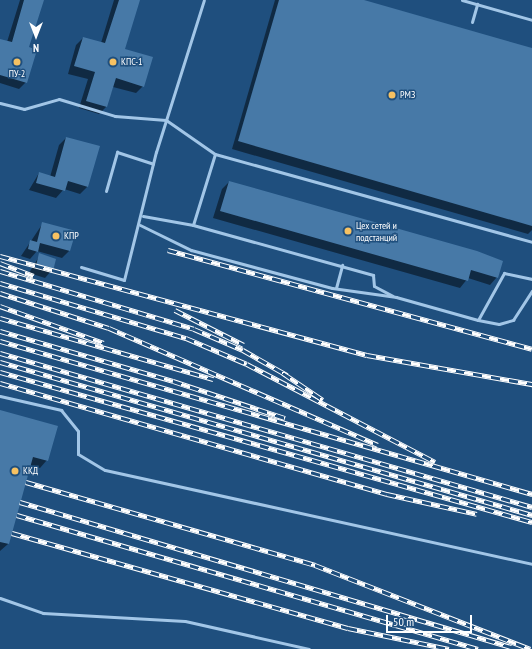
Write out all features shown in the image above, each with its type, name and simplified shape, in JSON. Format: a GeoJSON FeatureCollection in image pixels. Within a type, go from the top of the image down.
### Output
{"type":"FeatureCollection","features":[{"type":"Feature","properties":{"kind":"lane"},"geometry":{"type":"LineString","coordinates":[[81,267],[124,280],[143,216],[153,164],[204,0]]}},
{"type":"Feature","properties":{"kind":"lane"},"geometry":{"type":"LineString","coordinates":[[462,0],[532,20]]}},
{"type":"Feature","properties":{"kind":"lane"},"geometry":{"type":"LineString","coordinates":[[472,22],[478,4]]}},
{"type":"Feature","properties":{"kind":"lane"},"geometry":{"type":"LineString","coordinates":[[0,103],[24,109],[59,99],[115,116],[166,120],[215,154],[532,242]]}},
{"type":"Feature","properties":{"kind":"lane"},"geometry":{"type":"LineString","coordinates":[[106,191],[117,152],[153,164]]}},
{"type":"Feature","properties":{"kind":"lane"},"geometry":{"type":"LineString","coordinates":[[193,225],[215,154]]}},
{"type":"Feature","properties":{"kind":"lane"},"geometry":{"type":"LineString","coordinates":[[143,216],[193,225],[342,265],[373,275],[374,286],[396,297]]}},
{"type":"Feature","properties":{"kind":"lane"},"geometry":{"type":"LineString","coordinates":[[140,225],[191,250],[336,288],[396,297],[478,320],[498,324],[513,320],[532,291]]}},
{"type":"Feature","properties":{"kind":"lane"},"geometry":{"type":"LineString","coordinates":[[336,288],[342,265]]}},
{"type":"Feature","properties":{"kind":"lane"},"geometry":{"type":"LineString","coordinates":[[478,320],[504,272],[532,279]]}},
{"type":"Feature","properties":{"kind":"lane"},"geometry":{"type":"LineString","coordinates":[[0,396],[61,410],[78,431],[78,454],[105,470],[532,564]]}},
{"type":"Feature","properties":{"kind":"lane"},"geometry":{"type":"LineString","coordinates":[[0,598],[43,613],[185,621],[309,649]]}},
{"type":"Feature","properties":{"kind":"building"},"geometry":{"type":"Polygon","coordinates":[[[24,0],[44,0],[29,47],[37,50],[27,83],[0,75],[0,39],[12,42],[24,0]]]}},
{"type":"Feature","properties":{"kind":"building"},"geometry":{"type":"Polygon","coordinates":[[[119,0],[140,0],[125,49],[153,57],[144,87],[116,78],[107,107],[86,101],[95,72],[74,66],[83,37],[105,43],[119,0]]]}},
{"type":"Feature","properties":{"kind":"building","name":"РМЗ"},"geometry":{"type":"Polygon","coordinates":[[[279,0],[364,0],[532,48],[532,226],[238,141],[279,0]]]}},
{"type":"Feature","properties":{"kind":"building"},"geometry":{"type":"Polygon","coordinates":[[[66,137],[100,146],[88,187],[68,181],[65,191],[36,183],[39,172],[55,177],[66,137]]]}},
{"type":"Feature","properties":{"kind":"building","name":"Цех сетей и подстанций"},"geometry":{"type":"Polygon","coordinates":[[[229,181],[477,251],[503,261],[498,278],[471,270],[468,281],[220,211],[229,181]]]}},
{"type":"Feature","properties":{"kind":"building","name":"КПР"},"geometry":{"type":"Polygon","coordinates":[[[42,222],[76,231],[70,251],[40,243],[38,252],[28,249],[30,240],[37,242],[42,222]]]}},
{"type":"Feature","properties":{"kind":"building"},"geometry":{"type":"Polygon","coordinates":[[[39,253],[56,259],[53,271],[36,266],[39,253]]]}},
{"type":"Feature","properties":{"kind":"building","name":"ККД"},"geometry":{"type":"Polygon","coordinates":[[[0,410],[58,426],[48,461],[33,457],[9,544],[0,542],[0,410]]]}},
{"type":"Feature","properties":{"kind":"railway"},"geometry":{"type":"LineString","coordinates":[[168,250],[532,349]]}},
{"type":"Feature","properties":{"kind":"railway"},"geometry":{"type":"LineString","coordinates":[[0,256],[367,355],[532,384]]}},
{"type":"Feature","properties":{"kind":"railway"},"geometry":{"type":"LineString","coordinates":[[0,263],[34,276]]}},
{"type":"Feature","properties":{"kind":"railway"},"geometry":{"type":"LineString","coordinates":[[0,271],[194,329],[243,350],[287,375]]}},
{"type":"Feature","properties":{"kind":"railway"},"geometry":{"type":"LineString","coordinates":[[0,283],[186,338],[247,364],[435,462]]}},
{"type":"Feature","properties":{"kind":"railway"},"geometry":{"type":"LineString","coordinates":[[0,293],[109,328],[378,445]]}},
{"type":"Feature","properties":{"kind":"railway"},"geometry":{"type":"LineString","coordinates":[[0,306],[104,343]]}},
{"type":"Feature","properties":{"kind":"railway"},"geometry":{"type":"LineString","coordinates":[[175,310],[244,345]]}},
{"type":"Feature","properties":{"kind":"railway"},"geometry":{"type":"LineString","coordinates":[[0,318],[213,379]]}},
{"type":"Feature","properties":{"kind":"railway"},"geometry":{"type":"LineString","coordinates":[[0,331],[173,381],[285,418]]}},
{"type":"Feature","properties":{"kind":"railway"},"geometry":{"type":"LineString","coordinates":[[0,341],[532,494]]}},
{"type":"Feature","properties":{"kind":"railway"},"geometry":{"type":"LineString","coordinates":[[0,353],[532,507]]}},
{"type":"Feature","properties":{"kind":"railway"},"geometry":{"type":"LineString","coordinates":[[0,362],[532,515]]}},
{"type":"Feature","properties":{"kind":"railway"},"geometry":{"type":"LineString","coordinates":[[0,372],[532,522]]}},
{"type":"Feature","properties":{"kind":"railway"},"geometry":{"type":"LineString","coordinates":[[283,373],[323,400]]}},
{"type":"Feature","properties":{"kind":"railway"},"geometry":{"type":"LineString","coordinates":[[0,383],[387,494],[477,514]]}},
{"type":"Feature","properties":{"kind":"railway"},"geometry":{"type":"LineString","coordinates":[[26,482],[315,565],[530,649]]}},
{"type":"Feature","properties":{"kind":"railway"},"geometry":{"type":"LineString","coordinates":[[20,502],[511,647]]}},
{"type":"Feature","properties":{"kind":"railway"},"geometry":{"type":"LineString","coordinates":[[17,515],[478,649]]}},
{"type":"Feature","properties":{"kind":"railway"},"geometry":{"type":"LineString","coordinates":[[12,533],[348,628],[449,649]]}},
{"type":"Feature","properties":{"kind":"place","name":"ПУ-2"},"geometry":{"type":"Point","coordinates":[17,62]}},
{"type":"Feature","properties":{"kind":"place","name":"КПС-1"},"geometry":{"type":"Point","coordinates":[113,62]}},
{"type":"Feature","properties":{"kind":"place","name":"РМЗ"},"geometry":{"type":"Point","coordinates":[392,95]}},
{"type":"Feature","properties":{"kind":"place","name":"Цех сетей и подстанций"},"geometry":{"type":"Point","coordinates":[348,231]}},
{"type":"Feature","properties":{"kind":"place","name":"КПР"},"geometry":{"type":"Point","coordinates":[56,236]}},
{"type":"Feature","properties":{"kind":"place","name":"ККД"},"geometry":{"type":"Point","coordinates":[15,471]}}]}
